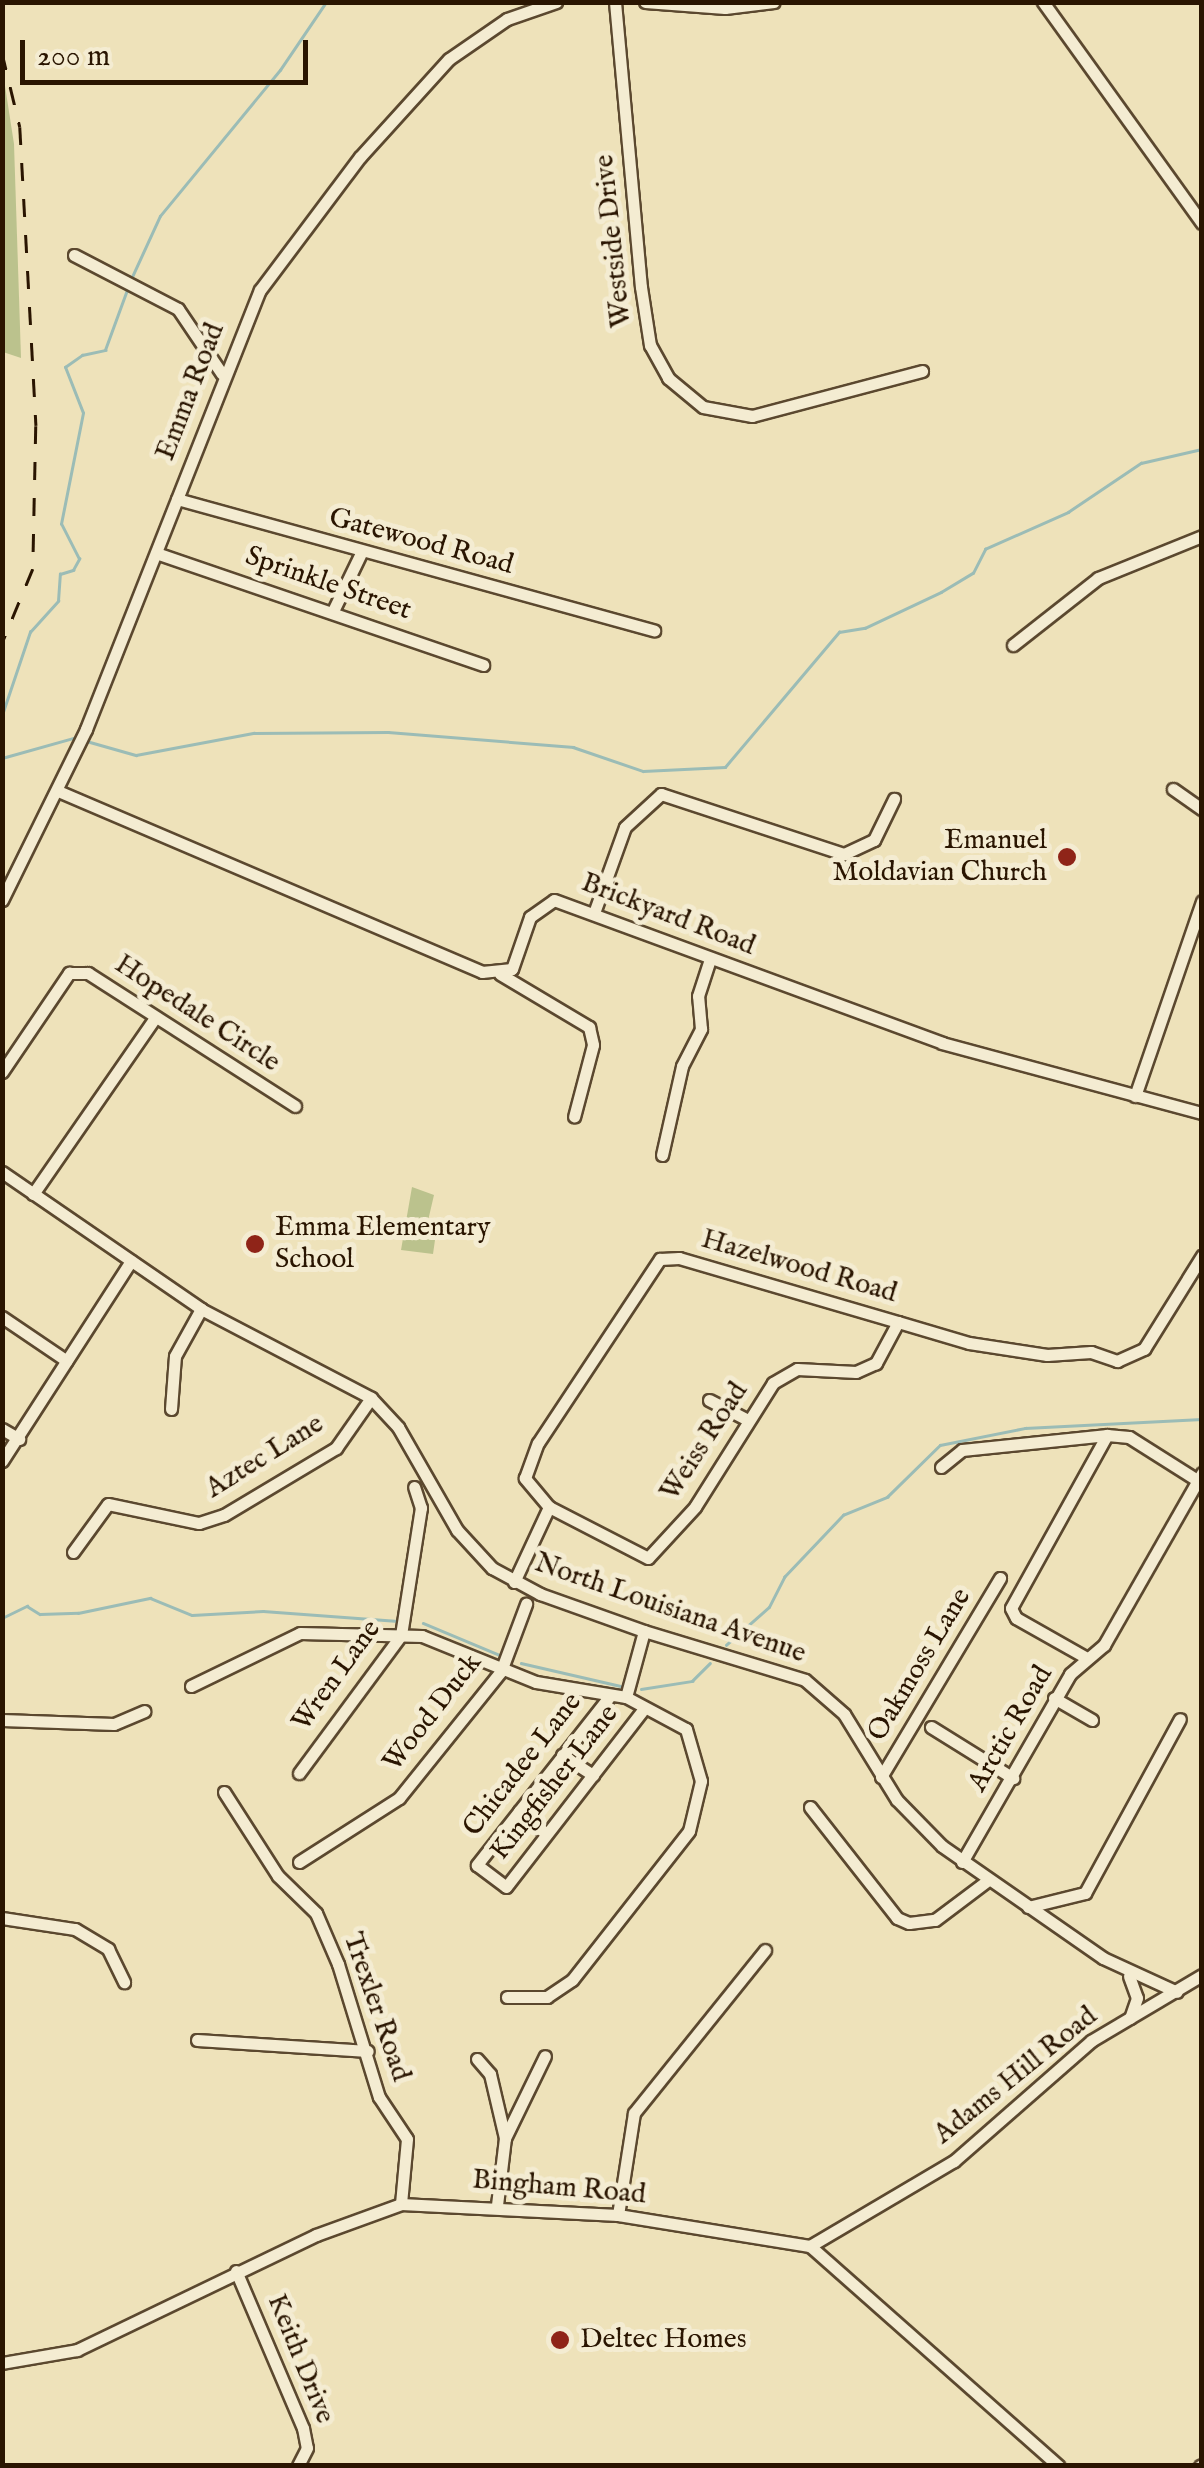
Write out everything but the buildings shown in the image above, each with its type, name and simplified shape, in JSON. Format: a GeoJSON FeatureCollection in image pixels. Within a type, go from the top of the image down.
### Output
{"type":"FeatureCollection","features":[{"type":"Feature","properties":{"kind":"street","name":"Emma Road"},"geometry":{"type":"LineString","coordinates":[[2,900],[58,791],[156,553],[222,374],[260,290],[286,252],[406,104],[476,36],[556,2]]}},
{"type":"Feature","properties":{"kind":"street","name":"Westside Drive"},"geometry":{"type":"LineString","coordinates":[[615,2],[643,300],[650,344],[668,378],[703,407],[752,416],[922,371]]}},
{"type":"Feature","properties":{"kind":"street"},"geometry":{"type":"LineString","coordinates":[[645,2],[724,8],[774,2]]}},
{"type":"Feature","properties":{"kind":"street"},"geometry":{"type":"LineString","coordinates":[[1043,2],[1202,223]]}},
{"type":"Feature","properties":{"kind":"street"},"geometry":{"type":"LineString","coordinates":[[74,255],[178,309],[222,374]]}},
{"type":"Feature","properties":{"kind":"street","name":"Gatewood Road"},"geometry":{"type":"LineString","coordinates":[[177,498],[361,553],[654,630]]}},
{"type":"Feature","properties":{"kind":"street"},"geometry":{"type":"LineString","coordinates":[[1013,645],[1098,578],[1202,536]]}},
{"type":"Feature","properties":{"kind":"street","name":"Sprinkle Street"},"geometry":{"type":"LineString","coordinates":[[156,553],[483,665]]}},
{"type":"Feature","properties":{"kind":"street"},"geometry":{"type":"LineString","coordinates":[[334,611],[361,553]]}},
{"type":"Feature","properties":{"kind":"street"},"geometry":{"type":"LineString","coordinates":[[1173,788],[1202,809]]}},
{"type":"Feature","properties":{"kind":"street"},"geometry":{"type":"LineString","coordinates":[[58,791],[482,972],[500,974],[590,1027],[593,1044],[574,1117]]}},
{"type":"Feature","properties":{"kind":"street"},"geometry":{"type":"LineString","coordinates":[[594,914],[625,826],[661,794],[844,854],[874,840],[894,800]]}},
{"type":"Feature","properties":{"kind":"street"},"geometry":{"type":"LineString","coordinates":[[1136,1096],[1202,901]]}},
{"type":"Feature","properties":{"kind":"street","name":"Brickyard Road"},"geometry":{"type":"LineString","coordinates":[[500,974],[519,960],[530,917],[544,902],[594,914],[942,1043],[1202,1112]]}},
{"type":"Feature","properties":{"kind":"street"},"geometry":{"type":"LineString","coordinates":[[662,1155],[682,1066],[701,1029],[699,990],[710,958]]}},
{"type":"Feature","properties":{"kind":"street","name":"Hopedale Circle"},"geometry":{"type":"LineString","coordinates":[[2,1072],[69,973],[88,974],[295,1106]]}},
{"type":"Feature","properties":{"kind":"street"},"geometry":{"type":"LineString","coordinates":[[33,1194],[154,1019]]}},
{"type":"Feature","properties":{"kind":"street","name":"North Louisiana Avenue"},"geometry":{"type":"LineString","coordinates":[[2,1172],[201,1309],[370,1398],[398,1427],[473,1552],[514,1582],[644,1632],[805,1680],[844,1714],[881,1777],[921,1826],[962,1862],[1119,1966],[1176,1992]]}},
{"type":"Feature","properties":{"kind":"street","name":"Hazelwood Road"},"geometry":{"type":"LineString","coordinates":[[549,1507],[525,1478],[538,1443],[660,1259],[679,1258],[1010,1352],[1091,1352],[1118,1361],[1144,1348],[1202,1256]]}},
{"type":"Feature","properties":{"kind":"street"},"geometry":{"type":"LineString","coordinates":[[2,1461],[131,1260]]}},
{"type":"Feature","properties":{"kind":"street"},"geometry":{"type":"LineString","coordinates":[[171,1409],[175,1356],[201,1309]]}},
{"type":"Feature","properties":{"kind":"street"},"geometry":{"type":"LineString","coordinates":[[2,1317],[67,1361]]}},
{"type":"Feature","properties":{"kind":"street","name":"Weiss Road"},"geometry":{"type":"LineString","coordinates":[[549,1507],[648,1558],[695,1506],[773,1382],[797,1369],[856,1372],[876,1363],[898,1322]]}},
{"type":"Feature","properties":{"kind":"street","name":"Aztec Lane"},"geometry":{"type":"LineString","coordinates":[[73,1552],[108,1504],[200,1523],[224,1516],[336,1448],[370,1398]]}},
{"type":"Feature","properties":{"kind":"street"},"geometry":{"type":"LineString","coordinates":[[709,1400],[748,1420]]}},
{"type":"Feature","properties":{"kind":"street"},"geometry":{"type":"LineString","coordinates":[[2,1429],[19,1439]]}},
{"type":"Feature","properties":{"kind":"street"},"geometry":{"type":"LineString","coordinates":[[1085,1657],[1016,1618],[1011,1608],[1107,1435]]}},
{"type":"Feature","properties":{"kind":"street"},"geometry":{"type":"LineString","coordinates":[[940,1467],[962,1450],[1107,1435],[1130,1437],[1200,1477]]}},
{"type":"Feature","properties":{"kind":"street","name":"Arctic Road"},"geometry":{"type":"LineString","coordinates":[[962,1862],[1013,1778],[1054,1698],[1085,1657],[1104,1645],[1200,1477]]}},
{"type":"Feature","properties":{"kind":"street","name":"Wren Lane"},"geometry":{"type":"LineString","coordinates":[[298,1773],[401,1634],[421,1508],[414,1487]]}},
{"type":"Feature","properties":{"kind":"street"},"geometry":{"type":"LineString","coordinates":[[514,1582],[549,1507]]}},
{"type":"Feature","properties":{"kind":"street","name":"Oakmoss Lane"},"geometry":{"type":"LineString","coordinates":[[881,1777],[1000,1578]]}},
{"type":"Feature","properties":{"kind":"street","name":"Wood Duck"},"geometry":{"type":"LineString","coordinates":[[299,1862],[398,1798],[501,1671],[526,1604]]}},
{"type":"Feature","properties":{"kind":"street"},"geometry":{"type":"LineString","coordinates":[[626,1697],[644,1632]]}},
{"type":"Feature","properties":{"kind":"street"},"geometry":{"type":"LineString","coordinates":[[191,1686],[300,1633],[401,1634],[422,1636],[501,1671],[626,1697],[643,1710],[686,1728],[696,1753],[699,1795],[689,1830],[572,1980],[546,1997],[507,1997]]}},
{"type":"Feature","properties":{"kind":"street","name":"Chicadee Lane"},"geometry":{"type":"LineString","coordinates":[[506,1888],[477,1865],[609,1696]]}},
{"type":"Feature","properties":{"kind":"street"},"geometry":{"type":"LineString","coordinates":[[1054,1698],[1092,1720]]}},
{"type":"Feature","properties":{"kind":"street","name":"Kingfisher Lane"},"geometry":{"type":"LineString","coordinates":[[506,1888],[643,1710]]}},
{"type":"Feature","properties":{"kind":"street"},"geometry":{"type":"LineString","coordinates":[[2,1720],[114,1724],[144,1711]]}},
{"type":"Feature","properties":{"kind":"street"},"geometry":{"type":"LineString","coordinates":[[1028,1907],[1085,1893],[1180,1719]]}},
{"type":"Feature","properties":{"kind":"street"},"geometry":{"type":"LineString","coordinates":[[931,1728],[1013,1778]]}},
{"type":"Feature","properties":{"kind":"street"},"geometry":{"type":"LineString","coordinates":[[562,1755],[593,1775]]}},
{"type":"Feature","properties":{"kind":"street","name":"Trexler Road"},"geometry":{"type":"LineString","coordinates":[[224,1792],[278,1876],[316,1913],[368,2051],[379,2097],[407,2140],[400,2204]]}},
{"type":"Feature","properties":{"kind":"street"},"geometry":{"type":"LineString","coordinates":[[810,1807],[898,1918],[909,1923],[935,1920],[988,1880]]}},
{"type":"Feature","properties":{"kind":"street"},"geometry":{"type":"LineString","coordinates":[[518,1812],[546,1834]]}},
{"type":"Feature","properties":{"kind":"street"},"geometry":{"type":"LineString","coordinates":[[2,1918],[75,1929],[108,1949],[124,1982]]}},
{"type":"Feature","properties":{"kind":"street"},"geometry":{"type":"LineString","coordinates":[[618,2215],[634,2113],[765,1950]]}},
{"type":"Feature","properties":{"kind":"street"},"geometry":{"type":"LineString","coordinates":[[1119,1966],[1137,1986],[1130,2018]]}},
{"type":"Feature","properties":{"kind":"street","name":"Adams Hill Road"},"geometry":{"type":"LineString","coordinates":[[810,2246],[954,2161],[1090,2041],[1202,1975]]}},
{"type":"Feature","properties":{"kind":"street"},"geometry":{"type":"LineString","coordinates":[[197,2040],[368,2051]]}},
{"type":"Feature","properties":{"kind":"street"},"geometry":{"type":"LineString","coordinates":[[497,2205],[505,2138],[545,2056]]}},
{"type":"Feature","properties":{"kind":"street"},"geometry":{"type":"LineString","coordinates":[[477,2059],[490,2074],[505,2138]]}},
{"type":"Feature","properties":{"kind":"street","name":"Bingham Road"},"geometry":{"type":"LineString","coordinates":[[2,2362],[78,2350],[236,2271],[400,2204],[497,2205],[618,2215],[810,2246]]}},
{"type":"Feature","properties":{"kind":"street"},"geometry":{"type":"LineString","coordinates":[[810,2246],[1059,2466]]}},
{"type":"Feature","properties":{"kind":"street","name":"Keith Drive"},"geometry":{"type":"LineString","coordinates":[[236,2271],[303,2428],[307,2448],[298,2466]]}},
{"type":"Feature","properties":{"kind":"green space"},"geometry":{"type":"Polygon","coordinates":[[[3,73],[14,144],[21,358],[3,352],[3,73]]]}},
{"type":"Feature","properties":{"kind":"green space"},"geometry":{"type":"Polygon","coordinates":[[[412,1187],[434,1195],[424,1238],[435,1240],[433,1254],[401,1250],[412,1187]]]}},
{"type":"Feature","properties":{"kind":"waterway"},"geometry":{"type":"LineString","coordinates":[[131,279],[160,216],[280,70],[326,2]]}},
{"type":"Feature","properties":{"kind":"waterway"},"geometry":{"type":"LineString","coordinates":[[2,715],[30,632],[58,601],[60,574],[73,570],[79,559],[61,524],[83,413],[65,367],[82,355],[105,350],[127,290]]}},
{"type":"Feature","properties":{"kind":"waterway"},"geometry":{"type":"LineString","coordinates":[[90,742],[136,755],[254,733],[388,732],[573,747],[643,771],[725,767],[839,632],[865,628],[941,592],[973,573],[985,549],[1068,512],[1141,463],[1202,449]]}},
{"type":"Feature","properties":{"kind":"waterway"},"geometry":{"type":"LineString","coordinates":[[2,758],[73,738]]}},
{"type":"Feature","properties":{"kind":"waterway"},"geometry":{"type":"LineString","coordinates":[[726,1645],[769,1607],[784,1577],[843,1515],[887,1497],[940,1445],[1025,1428],[1202,1419]]}},
{"type":"Feature","properties":{"kind":"waterway"},"geometry":{"type":"LineString","coordinates":[[2,1618],[27,1606],[40,1614],[78,1613],[150,1598],[192,1615],[263,1611],[398,1621]]}},
{"type":"Feature","properties":{"kind":"waterway"},"geometry":{"type":"LineString","coordinates":[[423,1623],[500,1655]]}},
{"type":"Feature","properties":{"kind":"waterway"},"geometry":{"type":"LineString","coordinates":[[521,1663],[621,1686]]}},
{"type":"Feature","properties":{"kind":"waterway"},"geometry":{"type":"LineString","coordinates":[[641,1689],[692,1681],[710,1663]]}},
{"type":"Feature","properties":{"kind":"railway"},"geometry":{"type":"LineString","coordinates":[[2,52],[20,127],[36,426],[33,569],[2,644]]}},
{"type":"Feature","properties":{"kind":"place","name":"Emanuel Moldavian Church"},"geometry":{"type":"Point","coordinates":[1067,857]}},
{"type":"Feature","properties":{"kind":"place","name":"Emma Elementary School"},"geometry":{"type":"Point","coordinates":[255,1244]}},
{"type":"Feature","properties":{"kind":"place","name":"Deltec Homes"},"geometry":{"type":"Point","coordinates":[560,2340]}}]}
